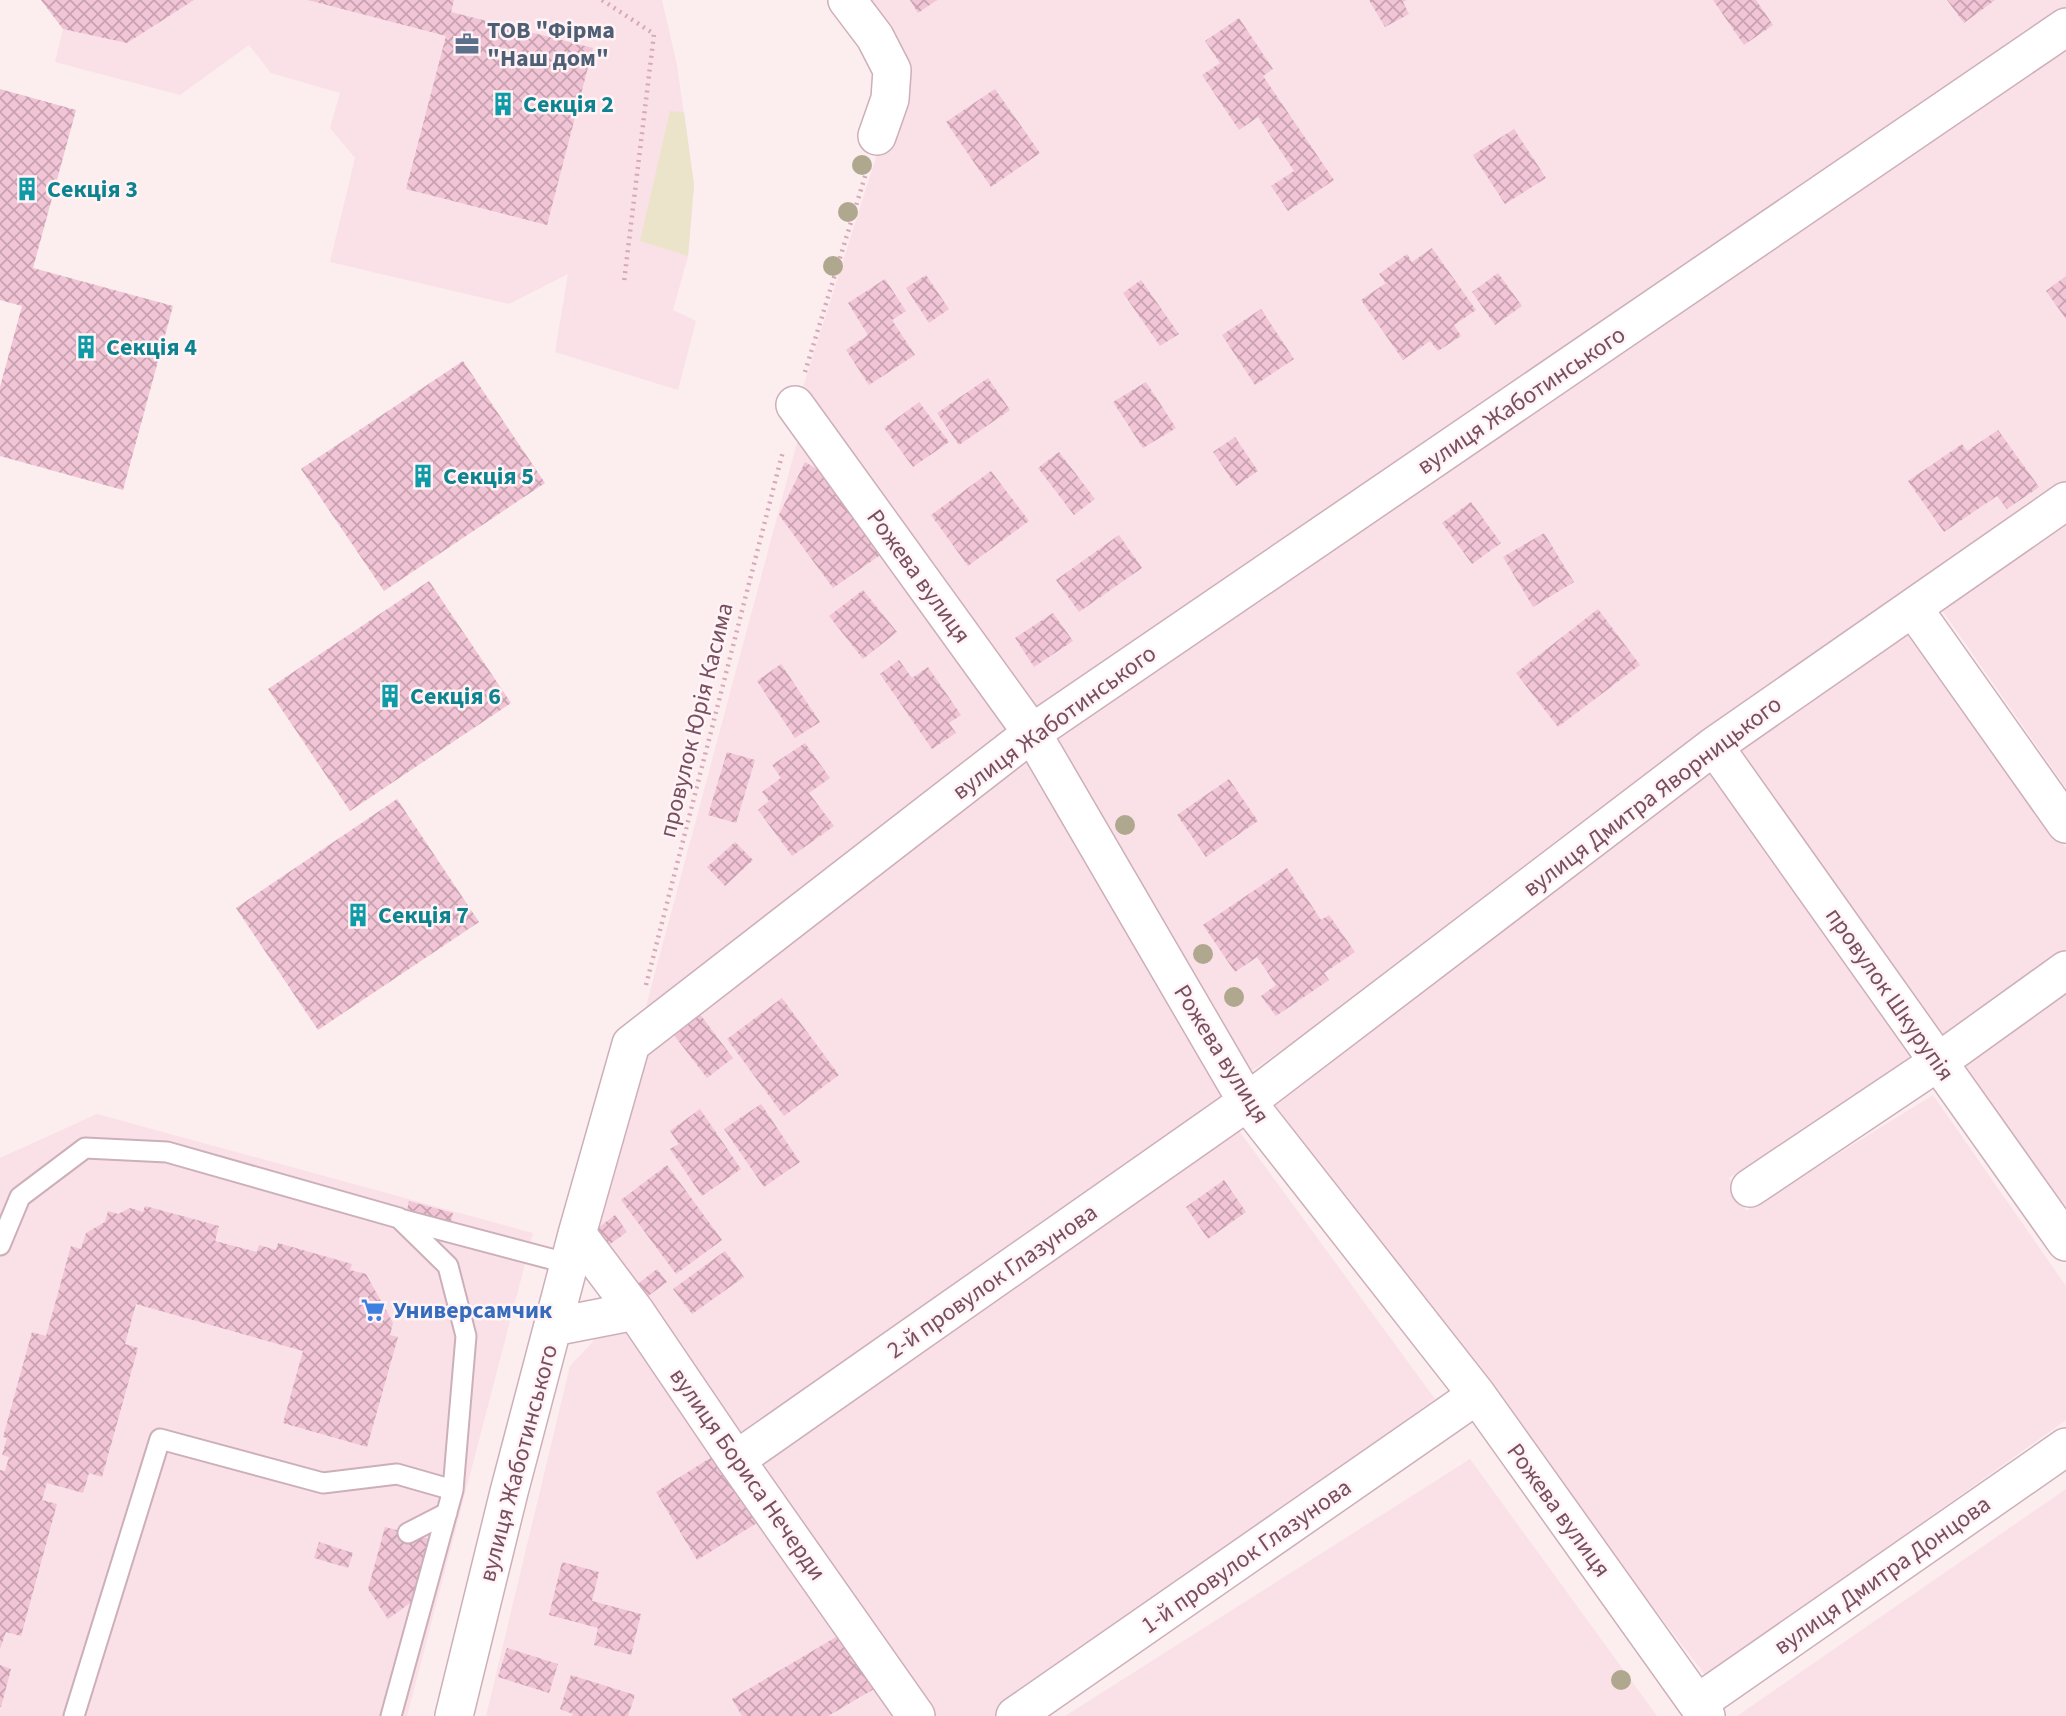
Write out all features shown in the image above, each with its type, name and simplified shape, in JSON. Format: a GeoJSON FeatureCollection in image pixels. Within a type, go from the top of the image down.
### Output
{"type":"FeatureCollection","features":[{"type":"Feature","properties":{"kind":"street"},"geometry":{"type":"LineString","coordinates":[[847,0],[875,37],[892,70],[890,99],[877,136]]}},
{"type":"Feature","properties":{"kind":"street","name":"вулиця Жаботинського"},"geometry":{"type":"LineString","coordinates":[[454,1716],[509,1492],[631,1044],[1032,733],[2066,27]]}},
{"type":"Feature","properties":{"kind":"street","name":"Рожева вулиця"},"geometry":{"type":"LineString","coordinates":[[795,405],[1032,733],[1247,1102],[1477,1395],[1702,1710]]}},
{"type":"Feature","properties":{"kind":"street","name":"вулиця Дмитра Яворницького"},"geometry":{"type":"LineString","coordinates":[[1247,1102],[1714,746],[2066,501]]}},
{"type":"Feature","properties":{"kind":"street"},"geometry":{"type":"LineString","coordinates":[[1913,608],[2066,824]]}},
{"type":"Feature","properties":{"kind":"street","name":"провулок Шкурупія"},"geometry":{"type":"LineString","coordinates":[[1714,746],[2066,1242]]}},
{"type":"Feature","properties":{"kind":"street"},"geometry":{"type":"LineString","coordinates":[[1750,1188],[1938,1062],[2066,970]]}},
{"type":"Feature","properties":{"kind":"street","name":"2-й провулок Глазунова"},"geometry":{"type":"LineString","coordinates":[[737,1460],[1247,1102]]}},
{"type":"Feature","properties":{"kind":"street","name":"вулиця Бориса Нечерди"},"geometry":{"type":"LineString","coordinates":[[574,1249],[635,1311],[916,1716]]}},
{"type":"Feature","properties":{"kind":"street"},"geometry":{"type":"LineString","coordinates":[[553,1327],[635,1311]]}},
{"type":"Feature","properties":{"kind":"street","name":"1-й провулок Глазунова"},"geometry":{"type":"LineString","coordinates":[[1015,1716],[1477,1395]]}},
{"type":"Feature","properties":{"kind":"street","name":"вулиця Дмитра Донцова"},"geometry":{"type":"LineString","coordinates":[[1702,1710],[2066,1447]]}},
{"type":"Feature","properties":{"kind":"lane"},"geometry":{"type":"LineString","coordinates":[[0,1245],[20,1197],[85,1148],[167,1152],[399,1218],[574,1249]]}},
{"type":"Feature","properties":{"kind":"lane"},"geometry":{"type":"LineString","coordinates":[[391,1716],[453,1490],[466,1336],[448,1266],[399,1218]]}},
{"type":"Feature","properties":{"kind":"lane"},"geometry":{"type":"LineString","coordinates":[[74,1716],[160,1439],[323,1483],[397,1474],[453,1490]]}},
{"type":"Feature","properties":{"kind":"lane"},"geometry":{"type":"LineString","coordinates":[[408,1534],[447,1513]]}},
{"type":"Feature","properties":{"kind":"path"},"geometry":{"type":"LineString","coordinates":[[602,0],[654,34],[624,282]]}},
{"type":"Feature","properties":{"kind":"path","name":"провулок Юрія Касима"},"geometry":{"type":"LineString","coordinates":[[631,1044],[795,405],[877,136]]}},
{"type":"Feature","properties":{"kind":"shaded area"},"geometry":{"type":"Polygon","coordinates":[[[41,0],[662,0],[677,65],[694,185],[688,256],[673,310],[696,321],[678,390],[555,352],[568,274],[509,304],[330,262],[355,158],[330,128],[340,93],[271,73],[249,45],[180,95],[55,62],[63,29],[41,0]]]}},
{"type":"Feature","properties":{"kind":"shaded area"},"geometry":{"type":"Polygon","coordinates":[[[850,0],[2066,0],[2066,17],[1035,723],[798,403],[903,72],[850,0]]]}},
{"type":"Feature","properties":{"kind":"shaded area"},"geometry":{"type":"Polygon","coordinates":[[[2066,33],[2066,496],[1246,1075],[1042,732],[2066,33]]]}},
{"type":"Feature","properties":{"kind":"shaded area"},"geometry":{"type":"Polygon","coordinates":[[[670,111],[684,112],[694,185],[688,256],[640,241],[670,111]]]}},
{"type":"Feature","properties":{"kind":"shaded area"},"geometry":{"type":"Polygon","coordinates":[[[802,424],[1033,729],[640,1029],[802,424]]]}},
{"type":"Feature","properties":{"kind":"shaded area"},"geometry":{"type":"Polygon","coordinates":[[[2066,520],[2066,788],[1942,610],[2066,520]]]}},
{"type":"Feature","properties":{"kind":"shaded area"},"geometry":{"type":"Polygon","coordinates":[[[1907,623],[2066,848],[2066,953],[1941,1042],[1736,752],[1907,623]]]}},
{"type":"Feature","properties":{"kind":"shaded area"},"geometry":{"type":"Polygon","coordinates":[[[1025,743],[1238,1102],[745,1444],[591,1231],[641,1046],[1025,743]]]}},
{"type":"Feature","properties":{"kind":"shaded area"},"geometry":{"type":"Polygon","coordinates":[[[1715,767],[1915,1055],[1729,1178],[1746,1211],[1933,1095],[2066,1286],[2066,1420],[1706,1676],[1267,1106],[1715,767]]]}},
{"type":"Feature","properties":{"kind":"shaded area"},"geometry":{"type":"Polygon","coordinates":[[[2066,990],[2066,1209],[1961,1063],[2066,990]]]}},
{"type":"Feature","properties":{"kind":"shaded area"},"geometry":{"type":"Polygon","coordinates":[[[97,1114],[533,1233],[407,1716],[0,1716],[0,1158],[97,1114]]]}},
{"type":"Feature","properties":{"kind":"shaded area"},"geometry":{"type":"Polygon","coordinates":[[[1231,1120],[1435,1399],[1002,1716],[922,1716],[749,1460],[1231,1120]]]}},
{"type":"Feature","properties":{"kind":"shaded area"},"geometry":{"type":"Polygon","coordinates":[[[640,1333],[904,1716],[486,1716],[570,1366],[600,1334],[640,1333]]]}},
{"type":"Feature","properties":{"kind":"shaded area"},"geometry":{"type":"Polygon","coordinates":[[[1470,1459],[1657,1716],[1065,1716],[1470,1459]]]}},
{"type":"Feature","properties":{"kind":"shaded area"},"geometry":{"type":"Polygon","coordinates":[[[2066,1489],[2066,1716],[1737,1716],[2066,1489]]]}},
{"type":"Feature","properties":{"kind":"building"},"geometry":{"type":"Polygon","coordinates":[[[41,0],[194,0],[127,43],[63,29],[41,0]]]}},
{"type":"Feature","properties":{"kind":"building","name":"Секція 2"},"geometry":{"type":"Polygon","coordinates":[[[308,0],[454,0],[451,12],[593,48],[547,225],[406,189],[446,36],[308,0]]]}},
{"type":"Feature","properties":{"kind":"building"},"geometry":{"type":"Polygon","coordinates":[[[910,0],[937,0],[918,13],[910,0]]]}},
{"type":"Feature","properties":{"kind":"building"},"geometry":{"type":"Polygon","coordinates":[[[1369,0],[1407,0],[1403,2],[1409,14],[1385,27],[1369,0]]]}},
{"type":"Feature","properties":{"kind":"building"},"geometry":{"type":"Polygon","coordinates":[[[1713,0],[1756,0],[1773,25],[1744,45],[1713,0]]]}},
{"type":"Feature","properties":{"kind":"building"},"geometry":{"type":"Polygon","coordinates":[[[1947,0],[1995,0],[1964,23],[1947,0]]]}},
{"type":"Feature","properties":{"kind":"building"},"geometry":{"type":"Polygon","coordinates":[[[1239,18],[1273,69],[1263,76],[1334,180],[1288,211],[1271,186],[1294,171],[1258,117],[1239,130],[1202,75],[1220,63],[1205,41],[1239,18]]]}},
{"type":"Feature","properties":{"kind":"building","name":"Секція 4"},"geometry":{"type":"Polygon","coordinates":[[[0,89],[76,110],[33,268],[173,306],[123,490],[0,456],[0,387],[22,306],[0,300],[0,89]]]}},
{"type":"Feature","properties":{"kind":"building"},"geometry":{"type":"Polygon","coordinates":[[[995,89],[1040,153],[991,187],[946,122],[995,89]]]}},
{"type":"Feature","properties":{"kind":"building"},"geometry":{"type":"Polygon","coordinates":[[[1514,129],[1546,178],[1505,204],[1473,155],[1514,129]]]}},
{"type":"Feature","properties":{"kind":"building"},"geometry":{"type":"Polygon","coordinates":[[[1432,248],[1476,310],[1454,325],[1461,336],[1438,351],[1430,341],[1403,360],[1361,300],[1386,283],[1379,274],[1407,254],[1412,262],[1432,248]]]}},
{"type":"Feature","properties":{"kind":"building"},"geometry":{"type":"Polygon","coordinates":[[[1498,273],[1522,306],[1495,325],[1472,292],[1498,273]]]}},
{"type":"Feature","properties":{"kind":"building"},"geometry":{"type":"Polygon","coordinates":[[[926,275],[949,309],[929,323],[906,288],[926,275]]]}},
{"type":"Feature","properties":{"kind":"building"},"geometry":{"type":"Polygon","coordinates":[[[2066,276],[2066,319],[2046,291],[2066,276]]]}},
{"type":"Feature","properties":{"kind":"building"},"geometry":{"type":"Polygon","coordinates":[[[885,279],[906,311],[892,320],[915,355],[869,385],[846,350],[868,335],[848,303],[885,279]]]}},
{"type":"Feature","properties":{"kind":"building"},"geometry":{"type":"Polygon","coordinates":[[[1141,280],[1179,334],[1160,346],[1123,293],[1141,280]]]}},
{"type":"Feature","properties":{"kind":"building"},"geometry":{"type":"Polygon","coordinates":[[[1261,309],[1294,359],[1255,385],[1222,335],[1261,309]]]}},
{"type":"Feature","properties":{"kind":"building","name":"Секція 5"},"geometry":{"type":"Polygon","coordinates":[[[463,361],[545,483],[384,591],[301,469],[463,361]]]}},
{"type":"Feature","properties":{"kind":"building"},"geometry":{"type":"Polygon","coordinates":[[[988,378],[1010,410],[959,445],[937,413],[988,378]]]}},
{"type":"Feature","properties":{"kind":"building"},"geometry":{"type":"Polygon","coordinates":[[[1146,382],[1176,428],[1143,448],[1113,402],[1146,382]]]}},
{"type":"Feature","properties":{"kind":"building"},"geometry":{"type":"Polygon","coordinates":[[[919,402],[949,442],[913,467],[884,428],[919,402]]]}},
{"type":"Feature","properties":{"kind":"building"},"geometry":{"type":"Polygon","coordinates":[[[1998,430],[2039,487],[2007,509],[1997,496],[1944,532],[1908,481],[1962,444],[1967,451],[1998,430]]]}},
{"type":"Feature","properties":{"kind":"building"},"geometry":{"type":"Polygon","coordinates":[[[1235,437],[1258,471],[1236,486],[1213,452],[1235,437]]]}},
{"type":"Feature","properties":{"kind":"building"},"geometry":{"type":"Polygon","coordinates":[[[1059,452],[1095,499],[1074,515],[1038,468],[1059,452]]]}},
{"type":"Feature","properties":{"kind":"building"},"geometry":{"type":"Polygon","coordinates":[[[805,462],[831,477],[886,551],[833,588],[779,515],[805,462]]]}},
{"type":"Feature","properties":{"kind":"building"},"geometry":{"type":"Polygon","coordinates":[[[991,471],[1029,521],[968,566],[931,515],[991,471]]]}},
{"type":"Feature","properties":{"kind":"building"},"geometry":{"type":"Polygon","coordinates":[[[1471,502],[1501,543],[1472,564],[1442,523],[1471,502]]]}},
{"type":"Feature","properties":{"kind":"building"},"geometry":{"type":"Polygon","coordinates":[[[1544,533],[1574,582],[1533,607],[1503,557],[1544,533]]]}},
{"type":"Feature","properties":{"kind":"building"},"geometry":{"type":"Polygon","coordinates":[[[1119,535],[1142,568],[1079,612],[1056,580],[1119,535]]]}},
{"type":"Feature","properties":{"kind":"building","name":"Секція 6"},"geometry":{"type":"Polygon","coordinates":[[[429,581],[511,703],[350,811],[268,689],[429,581]]]}},
{"type":"Feature","properties":{"kind":"building"},"geometry":{"type":"Polygon","coordinates":[[[863,590],[897,632],[863,659],[829,616],[863,590]]]}},
{"type":"Feature","properties":{"kind":"building"},"geometry":{"type":"Polygon","coordinates":[[[1598,609],[1640,665],[1558,727],[1516,673],[1598,609]]]}},
{"type":"Feature","properties":{"kind":"building"},"geometry":{"type":"Polygon","coordinates":[[[1053,613],[1073,641],[1034,667],[1015,638],[1053,613]]]}},
{"type":"Feature","properties":{"kind":"building"},"geometry":{"type":"Polygon","coordinates":[[[899,660],[912,678],[928,667],[961,715],[949,723],[956,733],[932,749],[880,674],[899,660]]]}},
{"type":"Feature","properties":{"kind":"building"},"geometry":{"type":"Polygon","coordinates":[[[781,664],[820,722],[795,738],[757,681],[781,664]]]}},
{"type":"Feature","properties":{"kind":"building"},"geometry":{"type":"Polygon","coordinates":[[[805,743],[830,778],[809,793],[834,826],[792,856],[758,810],[769,801],[762,792],[781,778],[772,765],[805,743]]]}},
{"type":"Feature","properties":{"kind":"building"},"geometry":{"type":"Polygon","coordinates":[[[727,752],[755,760],[736,823],[708,815],[727,752]]]}},
{"type":"Feature","properties":{"kind":"building"},"geometry":{"type":"Polygon","coordinates":[[[1229,779],[1258,821],[1206,857],[1177,815],[1229,779]]]}},
{"type":"Feature","properties":{"kind":"building","name":"Секція 7"},"geometry":{"type":"Polygon","coordinates":[[[397,799],[479,922],[318,1030],[236,908],[397,799]]]}},
{"type":"Feature","properties":{"kind":"building"},"geometry":{"type":"Polygon","coordinates":[[[735,842],[753,860],[725,886],[707,867],[735,842]]]}},
{"type":"Feature","properties":{"kind":"building"},"geometry":{"type":"Polygon","coordinates":[[[1287,868],[1321,920],[1329,915],[1355,952],[1324,973],[1329,980],[1276,1016],[1261,996],[1276,985],[1257,957],[1235,972],[1203,925],[1287,868]]]}},
{"type":"Feature","properties":{"kind":"building"},"geometry":{"type":"Polygon","coordinates":[[[782,998],[839,1075],[784,1116],[727,1039],[782,998]]]}},
{"type":"Feature","properties":{"kind":"building"},"geometry":{"type":"Polygon","coordinates":[[[699,1013],[733,1058],[707,1078],[673,1034],[699,1013]]]}},
{"type":"Feature","properties":{"kind":"building"},"geometry":{"type":"Polygon","coordinates":[[[761,1104],[800,1162],[764,1187],[724,1129],[761,1104]]]}},
{"type":"Feature","properties":{"kind":"building"},"geometry":{"type":"Polygon","coordinates":[[[700,1109],[741,1169],[702,1196],[670,1149],[679,1144],[670,1131],[700,1109]]]}},
{"type":"Feature","properties":{"kind":"building"},"geometry":{"type":"Polygon","coordinates":[[[667,1165],[722,1240],[676,1274],[621,1200],[667,1165]]]}},
{"type":"Feature","properties":{"kind":"building"},"geometry":{"type":"Polygon","coordinates":[[[1224,1180],[1246,1212],[1208,1239],[1186,1207],[1224,1180]]]}},
{"type":"Feature","properties":{"kind":"building"},"geometry":{"type":"Polygon","coordinates":[[[409,1201],[453,1213],[450,1226],[406,1214],[409,1201]]]}},
{"type":"Feature","properties":{"kind":"building"},"geometry":{"type":"Polygon","coordinates":[[[145,1206],[219,1226],[215,1241],[257,1252],[259,1245],[276,1250],[278,1243],[352,1264],[350,1270],[366,1274],[393,1323],[390,1335],[398,1337],[367,1447],[283,1423],[303,1351],[136,1304],[125,1344],[138,1348],[102,1477],[89,1473],[83,1493],[47,1483],[42,1500],[57,1504],[21,1636],[6,1632],[0,1649],[0,1470],[5,1471],[9,1457],[2,1455],[7,1438],[3,1437],[32,1332],[46,1336],[71,1246],[81,1249],[86,1233],[105,1222],[108,1211],[118,1214],[130,1208],[143,1212],[145,1206]]]}},
{"type":"Feature","properties":{"kind":"building"},"geometry":{"type":"Polygon","coordinates":[[[615,1215],[627,1232],[606,1247],[594,1231],[615,1215]]]}},
{"type":"Feature","properties":{"kind":"building"},"geometry":{"type":"Polygon","coordinates":[[[725,1251],[744,1277],[692,1314],[673,1289],[725,1251]]]}},
{"type":"Feature","properties":{"kind":"building"},"geometry":{"type":"Polygon","coordinates":[[[657,1269],[667,1282],[644,1299],[635,1286],[657,1269]]]}},
{"type":"Feature","properties":{"kind":"building"},"geometry":{"type":"Polygon","coordinates":[[[715,1455],[757,1523],[697,1560],[656,1492],[715,1455]]]}},
{"type":"Feature","properties":{"kind":"building"},"geometry":{"type":"Polygon","coordinates":[[[385,1527],[430,1539],[413,1601],[388,1619],[368,1589],[385,1527]]]}},
{"type":"Feature","properties":{"kind":"building"},"geometry":{"type":"Polygon","coordinates":[[[319,1542],[353,1553],[348,1568],[314,1558],[319,1542]]]}},
{"type":"Feature","properties":{"kind":"building"},"geometry":{"type":"Polygon","coordinates":[[[562,1562],[599,1572],[592,1601],[641,1614],[631,1655],[594,1645],[598,1628],[549,1615],[562,1562]]]}},
{"type":"Feature","properties":{"kind":"building"},"geometry":{"type":"Polygon","coordinates":[[[841,1634],[874,1689],[828,1716],[742,1716],[732,1699],[841,1634]]]}},
{"type":"Feature","properties":{"kind":"building"},"geometry":{"type":"Polygon","coordinates":[[[507,1648],[558,1664],[549,1693],[498,1677],[507,1648]]]}},
{"type":"Feature","properties":{"kind":"building"},"geometry":{"type":"Polygon","coordinates":[[[0,1665],[11,1669],[1,1707],[0,1707],[0,1665]]]}},
{"type":"Feature","properties":{"kind":"building"},"geometry":{"type":"Polygon","coordinates":[[[571,1675],[635,1695],[628,1716],[572,1716],[573,1714],[560,1709],[571,1675]]]}},
{"type":"Feature","properties":{"kind":"place","name":"ТОВ \"Фірма \"Наш дом\""},"geometry":{"type":"Point","coordinates":[467,44]}},
{"type":"Feature","properties":{"kind":"place","name":"Секція 2"},"geometry":{"type":"Point","coordinates":[503,104]}},
{"type":"Feature","properties":{"kind":"place","name":"Секція 3"},"geometry":{"type":"Point","coordinates":[27,189]}},
{"type":"Feature","properties":{"kind":"place","name":"Секція 4"},"geometry":{"type":"Point","coordinates":[86,347]}},
{"type":"Feature","properties":{"kind":"place","name":"Секція 5"},"geometry":{"type":"Point","coordinates":[423,476]}},
{"type":"Feature","properties":{"kind":"place","name":"Секція 6"},"geometry":{"type":"Point","coordinates":[390,696]}},
{"type":"Feature","properties":{"kind":"place","name":"Секція 7"},"geometry":{"type":"Point","coordinates":[358,915]}},
{"type":"Feature","properties":{"kind":"place","name":"Универсамчик"},"geometry":{"type":"Point","coordinates":[373,1310]}}]}
